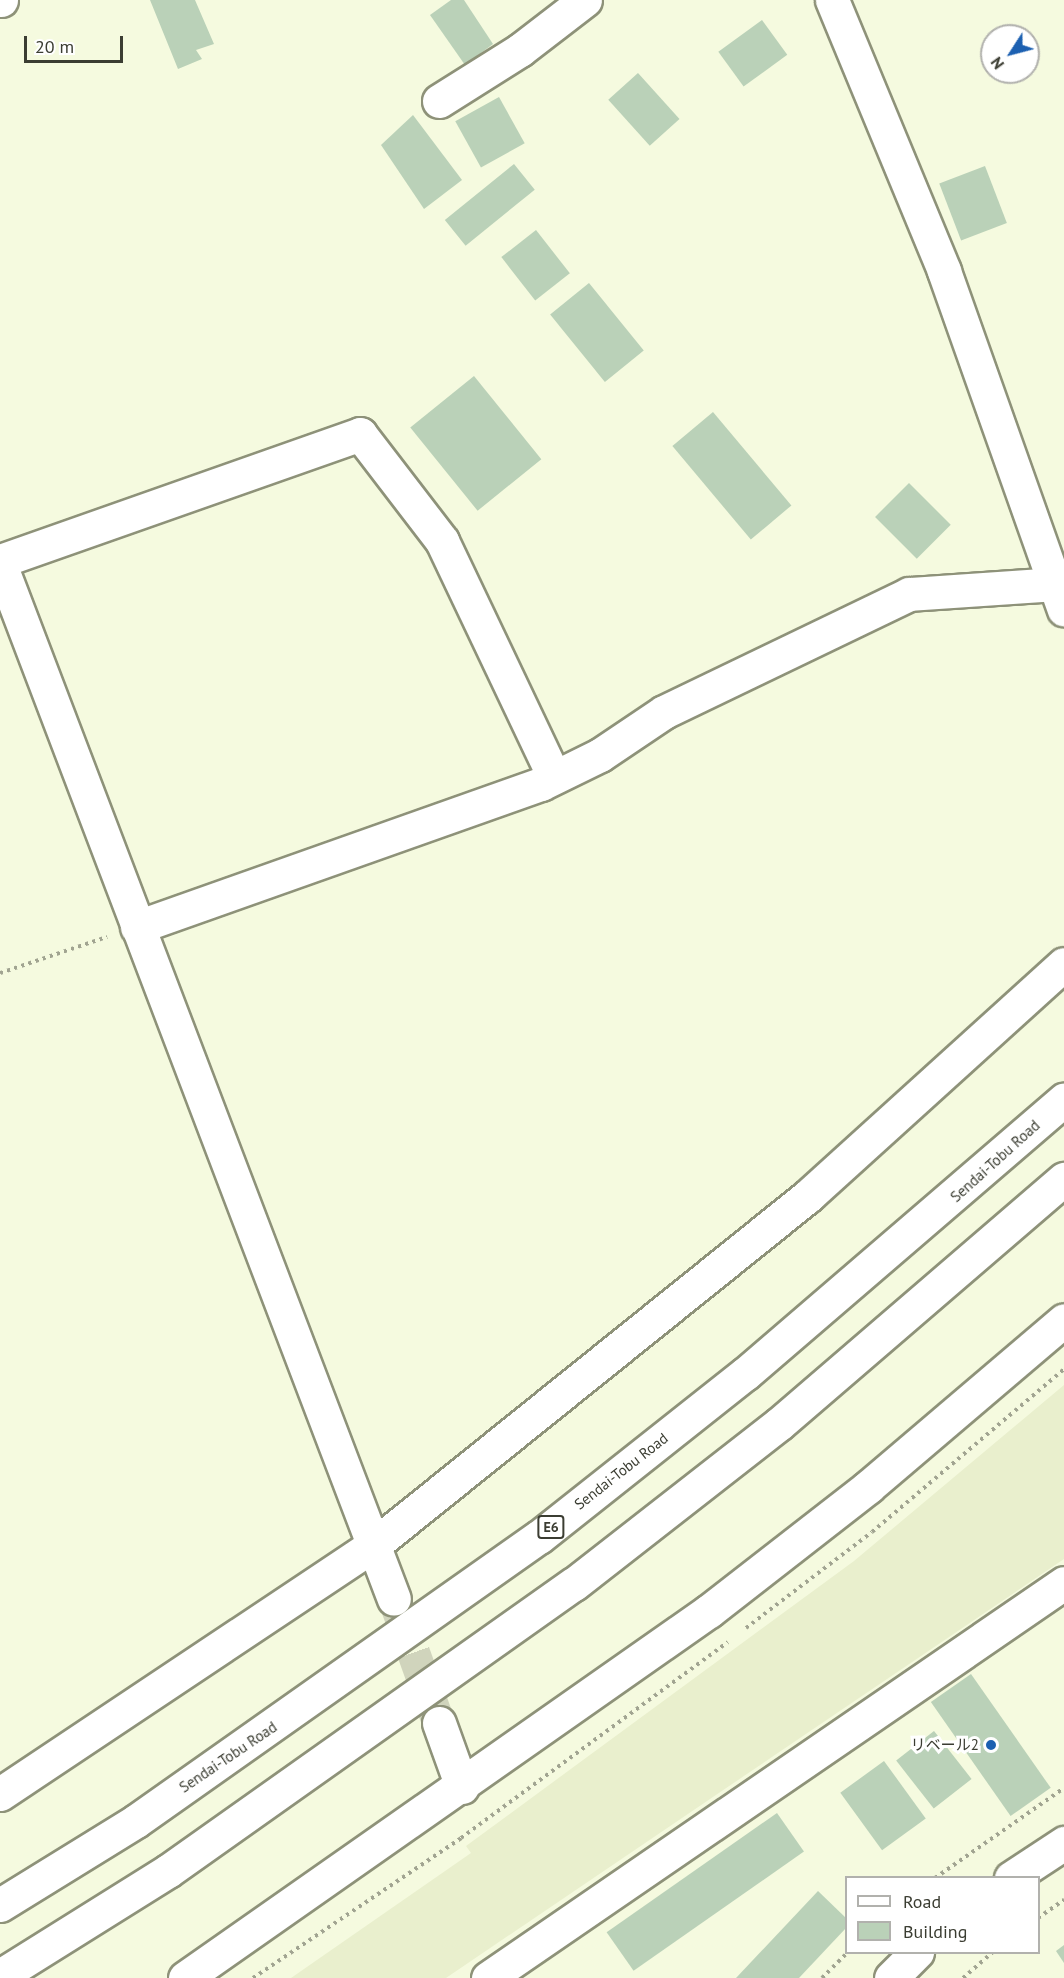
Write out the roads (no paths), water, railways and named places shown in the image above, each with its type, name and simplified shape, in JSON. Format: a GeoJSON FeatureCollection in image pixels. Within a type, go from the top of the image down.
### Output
{"type":"FeatureCollection","features":[{"type":"Feature","properties":{"kind":"main road"},"geometry":{"type":"LineString","coordinates":[[439,101],[585,0]]}},
{"type":"Feature","properties":{"kind":"main road"},"geometry":{"type":"LineString","coordinates":[[137,927],[554,777],[664,712],[909,594],[1059,596],[906,171],[832,0]]}},
{"type":"Feature","properties":{"kind":"main road"},"geometry":{"type":"LineString","coordinates":[[394,1599],[0,563],[360,434],[442,541],[554,777]]}},
{"type":"Feature","properties":{"kind":"main road"},"geometry":{"type":"LineString","coordinates":[[0,1794],[375,1544],[808,1196],[1064,964]]}},
{"type":"Feature","properties":{"kind":"main road","name":"Sendai-Tobu Road"},"geometry":{"type":"LineString","coordinates":[[0,1905],[155,1807],[539,1536],[745,1374],[1064,1100]]}},
{"type":"Feature","properties":{"kind":"main road"},"geometry":{"type":"LineString","coordinates":[[0,1976],[168,1871],[574,1584],[779,1424],[1064,1179]]}},
{"type":"Feature","properties":{"kind":"main road"},"geometry":{"type":"LineString","coordinates":[[185,1978],[462,1787],[709,1611],[868,1487],[1064,1320]]}},
{"type":"Feature","properties":{"kind":"main road"},"geometry":{"type":"LineString","coordinates":[[488,1978],[1064,1582]]}},
{"type":"Feature","properties":{"kind":"main road"},"geometry":{"type":"LineString","coordinates":[[439,1723],[462,1787]]}},
{"type":"Feature","properties":{"kind":"main road"},"geometry":{"type":"LineString","coordinates":[[1014,1876],[1064,1843]]}},
{"type":"Feature","properties":{"kind":"main road"},"geometry":{"type":"LineString","coordinates":[[891,1978],[916,1954]]}},
{"type":"Feature","properties":{"kind":"tunnel"},"geometry":{"type":"LineString","coordinates":[[397,1606],[439,1723]]}},
{"type":"Feature","properties":{"kind":"place","name":"リベール2"},"geometry":{"type":"Point","coordinates":[991,1745]}}]}
